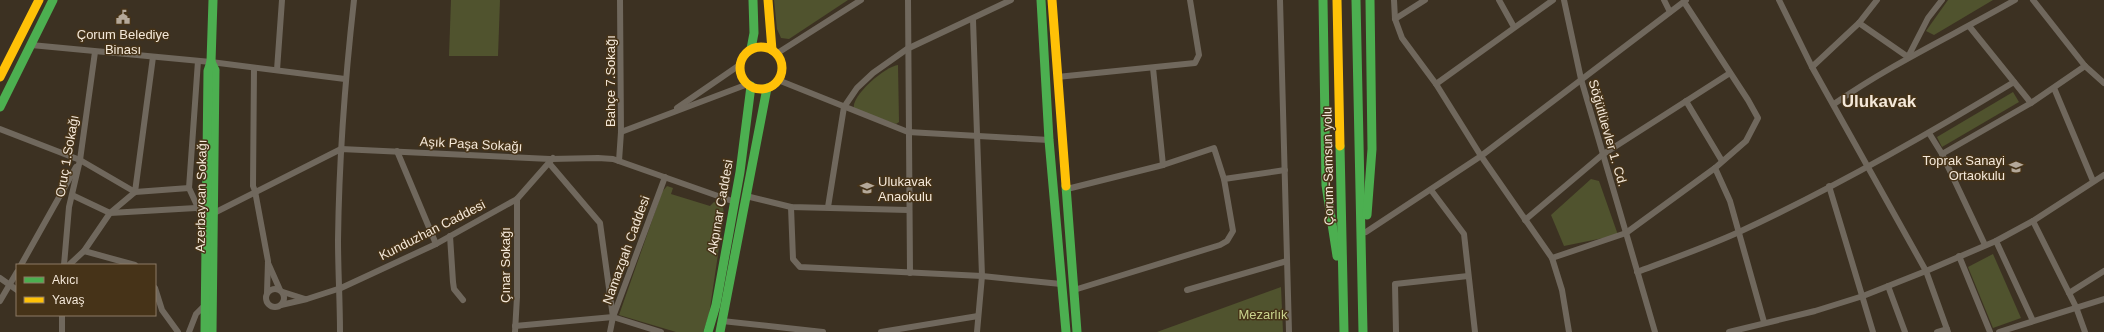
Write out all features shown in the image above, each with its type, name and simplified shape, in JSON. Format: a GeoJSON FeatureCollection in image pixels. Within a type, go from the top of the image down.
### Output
{"type":"FeatureCollection","features":[{"type":"Feature","properties":{"kind":"main road"},"geometry":{"type":"LineString","coordinates":[[0,77],[39,0]]}},
{"type":"Feature","properties":{"kind":"main road"},"geometry":{"type":"LineString","coordinates":[[0,107],[53,0]]}},
{"type":"Feature","properties":{"kind":"main road","name":"Azerbaycan Sokağı"},"geometry":{"type":"LineString","coordinates":[[205,332],[215,70],[211,62],[213,0]]}},
{"type":"Feature","properties":{"kind":"main road"},"geometry":{"type":"LineString","coordinates":[[753,0],[754,33],[751,49],[742,58],[740,64],[742,75],[749,85],[756,88],[767,88],[778,80],[782,66],[774,52],[768,0]]}},
{"type":"Feature","properties":{"kind":"main road"},"geometry":{"type":"LineString","coordinates":[[1041,0],[1050,140],[1066,332]]}},
{"type":"Feature","properties":{"kind":"main road"},"geometry":{"type":"LineString","coordinates":[[1052,0],[1077,332]]}},
{"type":"Feature","properties":{"kind":"main road"},"geometry":{"type":"LineString","coordinates":[[1323,0],[1326,185],[1344,296]]}},
{"type":"Feature","properties":{"kind":"main road","name":"Çorum-Samsun yolu"},"geometry":{"type":"LineString","coordinates":[[1337,0],[1344,332]]}},
{"type":"Feature","properties":{"kind":"main road"},"geometry":{"type":"LineString","coordinates":[[1356,0],[1363,332]]}},
{"type":"Feature","properties":{"kind":"main road"},"geometry":{"type":"LineString","coordinates":[[1362,289],[1372,149],[1370,0]]}},
{"type":"Feature","properties":{"kind":"main road"},"geometry":{"type":"LineString","coordinates":[[751,49],[765,47],[774,52]]}},
{"type":"Feature","properties":{"kind":"main road","name":"Akpınar Caddesi"},"geometry":{"type":"LineString","coordinates":[[708,332],[715,310],[735,202],[748,118],[749,85]]}},
{"type":"Feature","properties":{"kind":"main road","name":"Akpınar Caddesi"},"geometry":{"type":"LineString","coordinates":[[720,332],[746,196],[754,142],[767,88]]}},
{"type":"Feature","properties":{"kind":"main road","name":"Azerbaycan Sokağı"},"geometry":{"type":"LineString","coordinates":[[210,213],[212,332]]}},
{"type":"Feature","properties":{"kind":"street"},"geometry":{"type":"LineString","coordinates":[[277,70],[282,0]]}},
{"type":"Feature","properties":{"kind":"street"},"geometry":{"type":"LineString","coordinates":[[340,332],[341,288],[338,242],[341,149],[345,79],[354,0]]}},
{"type":"Feature","properties":{"kind":"street","name":"Bahçe 7.Sokağı"},"geometry":{"type":"LineString","coordinates":[[619,161],[621,132],[620,0]]}},
{"type":"Feature","properties":{"kind":"street"},"geometry":{"type":"LineString","coordinates":[[774,52],[861,0]]}},
{"type":"Feature","properties":{"kind":"street"},"geometry":{"type":"LineString","coordinates":[[908,0],[906,49],[910,273]]}},
{"type":"Feature","properties":{"kind":"street"},"geometry":{"type":"LineString","coordinates":[[828,207],[844,107],[857,88],[873,73],[906,49],[973,20],[1011,0]]}},
{"type":"Feature","properties":{"kind":"street"},"geometry":{"type":"LineString","coordinates":[[1057,77],[1195,63],[1200,56],[1190,0]]}},
{"type":"Feature","properties":{"kind":"street"},"geometry":{"type":"LineString","coordinates":[[1280,0],[1289,332]]}},
{"type":"Feature","properties":{"kind":"street"},"geometry":{"type":"LineString","coordinates":[[1394,0],[1395,19],[1402,38],[1436,84],[1481,156],[1552,258],[1562,290],[1569,332]]}},
{"type":"Feature","properties":{"kind":"street"},"geometry":{"type":"LineString","coordinates":[[1395,19],[1424,0]]}},
{"type":"Feature","properties":{"kind":"street"},"geometry":{"type":"LineString","coordinates":[[1499,0],[1514,27]]}},
{"type":"Feature","properties":{"kind":"street"},"geometry":{"type":"LineString","coordinates":[[1436,84],[1553,0]]}},
{"type":"Feature","properties":{"kind":"street","name":"Söğütlüevler 1. Cd."},"geometry":{"type":"LineString","coordinates":[[1564,0],[1581,79],[1655,332]]}},
{"type":"Feature","properties":{"kind":"street"},"geometry":{"type":"LineString","coordinates":[[1664,0],[1670,12]]}},
{"type":"Feature","properties":{"kind":"street"},"geometry":{"type":"LineString","coordinates":[[1812,67],[1859,23],[1877,0]]}},
{"type":"Feature","properties":{"kind":"street"},"geometry":{"type":"LineString","coordinates":[[1908,57],[1928,18],[1942,0]]}},
{"type":"Feature","properties":{"kind":"street"},"geometry":{"type":"LineString","coordinates":[[1834,104],[1868,80],[1908,57],[1969,26],[2015,0]]}},
{"type":"Feature","properties":{"kind":"street"},"geometry":{"type":"LineString","coordinates":[[2033,0],[2085,66],[2104,83]]}},
{"type":"Feature","properties":{"kind":"street"},"geometry":{"type":"LineString","coordinates":[[1366,232],[1481,156],[1685,1],[1758,118],[1746,141],[1722,162],[1626,233],[1552,258]]}},
{"type":"Feature","properties":{"kind":"street"},"geometry":{"type":"LineString","coordinates":[[1781,1],[1812,67],[1926,271],[1947,330],[1937,332]]}},
{"type":"Feature","properties":{"kind":"street"},"geometry":{"type":"LineString","coordinates":[[973,20],[982,276],[977,332]]}},
{"type":"Feature","properties":{"kind":"street"},"geometry":{"type":"LineString","coordinates":[[1859,23],[1908,57]]}},
{"type":"Feature","properties":{"kind":"street"},"geometry":{"type":"LineString","coordinates":[[1969,26],[2031,103]]}},
{"type":"Feature","properties":{"kind":"street"},"geometry":{"type":"LineString","coordinates":[[31,45],[211,62],[345,79]]}},
{"type":"Feature","properties":{"kind":"street","name":"Oruç 1.Sokağı"},"geometry":{"type":"LineString","coordinates":[[64,264],[66,235],[72,195],[80,160],[95,52]]}},
{"type":"Feature","properties":{"kind":"street"},"geometry":{"type":"LineString","coordinates":[[70,264],[84,252],[110,213],[135,192],[153,57]]}},
{"type":"Feature","properties":{"kind":"street"},"geometry":{"type":"LineString","coordinates":[[198,61],[189,188],[196,208],[200,212],[210,213]]}},
{"type":"Feature","properties":{"kind":"street"},"geometry":{"type":"LineString","coordinates":[[669,113],[740,64]]}},
{"type":"Feature","properties":{"kind":"street"},"geometry":{"type":"LineString","coordinates":[[1942,154],[2031,103],[2085,66]]}},
{"type":"Feature","properties":{"kind":"street"},"geometry":{"type":"LineString","coordinates":[[254,68],[253,186],[268,261],[266,299],[268,305],[274,307],[281,305],[285,298],[268,261]]}},
{"type":"Feature","properties":{"kind":"street"},"geometry":{"type":"LineString","coordinates":[[1153,68],[1163,165]]}},
{"type":"Feature","properties":{"kind":"street"},"geometry":{"type":"LineString","coordinates":[[1525,220],[1602,155],[1730,72]]}},
{"type":"Feature","properties":{"kind":"street"},"geometry":{"type":"LineString","coordinates":[[778,80],[908,132],[1050,140]]}},
{"type":"Feature","properties":{"kind":"street"},"geometry":{"type":"LineString","coordinates":[[1637,272],[1739,232],[1869,167],[2014,82]]}},
{"type":"Feature","properties":{"kind":"street"},"geometry":{"type":"LineString","coordinates":[[621,132],[669,113],[749,85]]}},
{"type":"Feature","properties":{"kind":"street"},"geometry":{"type":"LineString","coordinates":[[2054,88],[2093,181]]}},
{"type":"Feature","properties":{"kind":"street"},"geometry":{"type":"LineString","coordinates":[[1686,101],[1722,162]]}},
{"type":"Feature","properties":{"kind":"street"},"geometry":{"type":"LineString","coordinates":[[0,129],[80,160],[135,192],[189,188]]}},
{"type":"Feature","properties":{"kind":"street"},"geometry":{"type":"LineString","coordinates":[[1929,133],[1942,154],[1985,245]]}},
{"type":"Feature","properties":{"kind":"street"},"geometry":{"type":"LineString","coordinates":[[1067,189],[1163,165],[1214,148],[1224,178],[1233,231],[1227,241],[1074,290]]}},
{"type":"Feature","properties":{"kind":"street","name":"Aşık Paşa Sokağı"},"geometry":{"type":"LineString","coordinates":[[210,213],[341,149],[551,161],[598,158],[619,161],[735,202]]}},
{"type":"Feature","properties":{"kind":"street"},"geometry":{"type":"LineString","coordinates":[[397,151],[436,244]]}},
{"type":"Feature","properties":{"kind":"street"},"geometry":{"type":"LineString","coordinates":[[22,264],[80,160]]}},
{"type":"Feature","properties":{"kind":"street"},"geometry":{"type":"LineString","coordinates":[[551,161],[600,223],[613,317]]}},
{"type":"Feature","properties":{"kind":"street","name":"Kunduzhan Caddesi"},"geometry":{"type":"LineString","coordinates":[[281,305],[307,299],[341,288],[436,244],[517,199],[551,161]]}},
{"type":"Feature","properties":{"kind":"street"},"geometry":{"type":"LineString","coordinates":[[1715,168],[1730,201],[1764,322]]}},
{"type":"Feature","properties":{"kind":"street"},"geometry":{"type":"LineString","coordinates":[[1224,178],[1285,170]]}},
{"type":"Feature","properties":{"kind":"street"},"geometry":{"type":"LineString","coordinates":[[1729,332],[1748,330],[1764,322],[1814,311],[1863,296],[1926,271],[1996,241],[2033,221],[2104,175]]}},
{"type":"Feature","properties":{"kind":"street","name":"Namazgah Caddesi"},"geometry":{"type":"LineString","coordinates":[[610,332],[613,317],[665,177]]}},
{"type":"Feature","properties":{"kind":"street"},"geometry":{"type":"LineString","coordinates":[[1829,186],[1873,332]]}},
{"type":"Feature","properties":{"kind":"street"},"geometry":{"type":"LineString","coordinates":[[1431,190],[1464,234],[1475,332]]}},
{"type":"Feature","properties":{"kind":"street"},"geometry":{"type":"LineString","coordinates":[[72,195],[110,213],[196,208]]}},
{"type":"Feature","properties":{"kind":"street"},"geometry":{"type":"LineString","coordinates":[[746,196],[791,207],[908,210]]}},
{"type":"Feature","properties":{"kind":"street","name":"Çınar Sokağı"},"geometry":{"type":"LineString","coordinates":[[515,329],[517,199]]}},
{"type":"Feature","properties":{"kind":"street"},"geometry":{"type":"LineString","coordinates":[[791,207],[793,259],[800,267],[982,276],[1061,284]]}},
{"type":"Feature","properties":{"kind":"street"},"geometry":{"type":"LineString","coordinates":[[2033,221],[2076,307],[2085,332]]}},
{"type":"Feature","properties":{"kind":"street"},"geometry":{"type":"LineString","coordinates":[[450,236],[454,288],[463,300]]}},
{"type":"Feature","properties":{"kind":"street"},"geometry":{"type":"LineString","coordinates":[[1996,241],[2033,321]]}},
{"type":"Feature","properties":{"kind":"street"},"geometry":{"type":"LineString","coordinates":[[84,252],[130,264]]}},
{"type":"Feature","properties":{"kind":"street"},"geometry":{"type":"LineString","coordinates":[[1959,256],[1990,332]]}},
{"type":"Feature","properties":{"kind":"street"},"geometry":{"type":"LineString","coordinates":[[1186,290],[1287,261]]}},
{"type":"Feature","properties":{"kind":"street"},"geometry":{"type":"LineString","coordinates":[[2069,293],[2104,271]]}},
{"type":"Feature","properties":{"kind":"street"},"geometry":{"type":"LineString","coordinates":[[0,302],[16,274]]}},
{"type":"Feature","properties":{"kind":"street"},"geometry":{"type":"LineString","coordinates":[[1396,332],[1395,284],[1468,276]]}},
{"type":"Feature","properties":{"kind":"street"},"geometry":{"type":"LineString","coordinates":[[0,278],[16,289]]}},
{"type":"Feature","properties":{"kind":"street"},"geometry":{"type":"LineString","coordinates":[[1888,286],[1905,332]]}},
{"type":"Feature","properties":{"kind":"street"},"geometry":{"type":"LineString","coordinates":[[267,293],[275,288],[307,299]]}},
{"type":"Feature","properties":{"kind":"street"},"geometry":{"type":"LineString","coordinates":[[156,291],[162,310],[178,332]]}},
{"type":"Feature","properties":{"kind":"street"},"geometry":{"type":"LineString","coordinates":[[1999,332],[2104,299]]}},
{"type":"Feature","properties":{"kind":"street"},"geometry":{"type":"LineString","coordinates":[[189,332],[196,314],[205,306]]}},
{"type":"Feature","properties":{"kind":"street"},"geometry":{"type":"LineString","coordinates":[[156,310],[162,310]]}},
{"type":"Feature","properties":{"kind":"street"},"geometry":{"type":"LineString","coordinates":[[62,316],[62,332]]}},
{"type":"Feature","properties":{"kind":"street"},"geometry":{"type":"LineString","coordinates":[[881,332],[978,316]]}},
{"type":"Feature","properties":{"kind":"street"},"geometry":{"type":"LineString","coordinates":[[515,329],[613,317],[646,330],[661,332]]}},
{"type":"Feature","properties":{"kind":"street"},"geometry":{"type":"LineString","coordinates":[[722,321],[811,332],[823,332]]}},
{"type":"Feature","properties":{"kind":"green space"},"geometry":{"type":"Polygon","coordinates":[[[451,0],[500,0],[498,56],[449,56],[451,0]]]}},
{"type":"Feature","properties":{"kind":"green space"},"geometry":{"type":"Polygon","coordinates":[[[774,0],[848,0],[789,39],[781,38],[777,29],[774,0]]]}},
{"type":"Feature","properties":{"kind":"green space"},"geometry":{"type":"Polygon","coordinates":[[[1948,0],[1993,0],[1934,35],[1926,31],[1948,0]]]}},
{"type":"Feature","properties":{"kind":"green space"},"geometry":{"type":"Polygon","coordinates":[[[898,65],[899,122],[896,124],[854,109],[854,103],[870,82],[886,70],[898,65]]]}},
{"type":"Feature","properties":{"kind":"green space"},"geometry":{"type":"Polygon","coordinates":[[[2013,92],[2019,102],[1942,147],[1937,137],[2013,92]]]}},
{"type":"Feature","properties":{"kind":"green space"},"geometry":{"type":"Polygon","coordinates":[[[1591,179],[1599,181],[1618,235],[1564,246],[1551,215],[1591,179]]]}},
{"type":"Feature","properties":{"kind":"green space"},"geometry":{"type":"Polygon","coordinates":[[[667,186],[673,188],[671,194],[710,206],[714,202],[723,207],[724,214],[709,315],[703,332],[676,332],[619,315],[662,192],[667,186]]]}},
{"type":"Feature","properties":{"kind":"green space"},"geometry":{"type":"Polygon","coordinates":[[[1993,254],[2021,318],[1993,328],[1968,267],[1993,254]]]}},
{"type":"Feature","properties":{"kind":"green space","name":"Mezarlık"},"geometry":{"type":"Polygon","coordinates":[[[1281,287],[1283,332],[1157,332],[1281,287]]]}},
{"type":"Feature","properties":{"kind":"traffic: fast"},"geometry":{"type":"LineString","coordinates":[[0,107],[53,0]]}},
{"type":"Feature","properties":{"kind":"traffic: fast"},"geometry":{"type":"LineString","coordinates":[[205,332],[208,71],[211,62],[213,0]]}},
{"type":"Feature","properties":{"kind":"traffic: fast"},"geometry":{"type":"LineString","coordinates":[[751,49],[754,33],[753,0]]}},
{"type":"Feature","properties":{"kind":"traffic: fast"},"geometry":{"type":"LineString","coordinates":[[1041,0],[1049,140],[1066,332]]}},
{"type":"Feature","properties":{"kind":"traffic: fast"},"geometry":{"type":"LineString","coordinates":[[1323,0],[1326,185],[1337,256]]}},
{"type":"Feature","properties":{"kind":"traffic: fast"},"geometry":{"type":"LineString","coordinates":[[1356,0],[1363,332]]}},
{"type":"Feature","properties":{"kind":"traffic: fast"},"geometry":{"type":"LineString","coordinates":[[1367,215],[1372,149],[1370,0]]}},
{"type":"Feature","properties":{"kind":"traffic: fast"},"geometry":{"type":"LineString","coordinates":[[211,62],[215,70],[212,332]]}},
{"type":"Feature","properties":{"kind":"traffic: fast"},"geometry":{"type":"LineString","coordinates":[[708,332],[716,305],[740,172],[751,86]]}},
{"type":"Feature","properties":{"kind":"traffic: fast"},"geometry":{"type":"LineString","coordinates":[[720,332],[767,88]]}},
{"type":"Feature","properties":{"kind":"traffic: fast"},"geometry":{"type":"LineString","coordinates":[[1340,146],[1344,332]]}},
{"type":"Feature","properties":{"kind":"traffic: fast"},"geometry":{"type":"LineString","coordinates":[[1066,186],[1077,332]]}},
{"type":"Feature","properties":{"kind":"traffic: slow"},"geometry":{"type":"LineString","coordinates":[[0,77],[39,0]]}},
{"type":"Feature","properties":{"kind":"traffic: slow"},"geometry":{"type":"LineString","coordinates":[[768,0],[772,50]]}},
{"type":"Feature","properties":{"kind":"traffic: slow"},"geometry":{"type":"LineString","coordinates":[[1052,0],[1066,186]]}},
{"type":"Feature","properties":{"kind":"traffic: slow"},"geometry":{"type":"LineString","coordinates":[[1337,0],[1340,146]]}},
{"type":"Feature","properties":{"kind":"traffic: slow"},"geometry":{"type":"LineString","coordinates":[[761,47],[776,53],[782,68],[776,83],[761,89],[746,83],[740,68],[746,53],[761,47]]}},
{"type":"Feature","properties":{"kind":"place","name":"Çorum Belediye Binası"},"geometry":{"type":"Point","coordinates":[123,17]}},
{"type":"Feature","properties":{"kind":"place","name":"Toprak Sanayi Ortaokulu"},"geometry":{"type":"Point","coordinates":[2016,167]}},
{"type":"Feature","properties":{"kind":"place","name":"Ulukavak Anaokulu"},"geometry":{"type":"Point","coordinates":[867,188]}},
{"type":"Feature","properties":{"kind":"district","name":"Ulukavak"},"geometry":{"type":"Point","coordinates":[1879,101]}}]}
